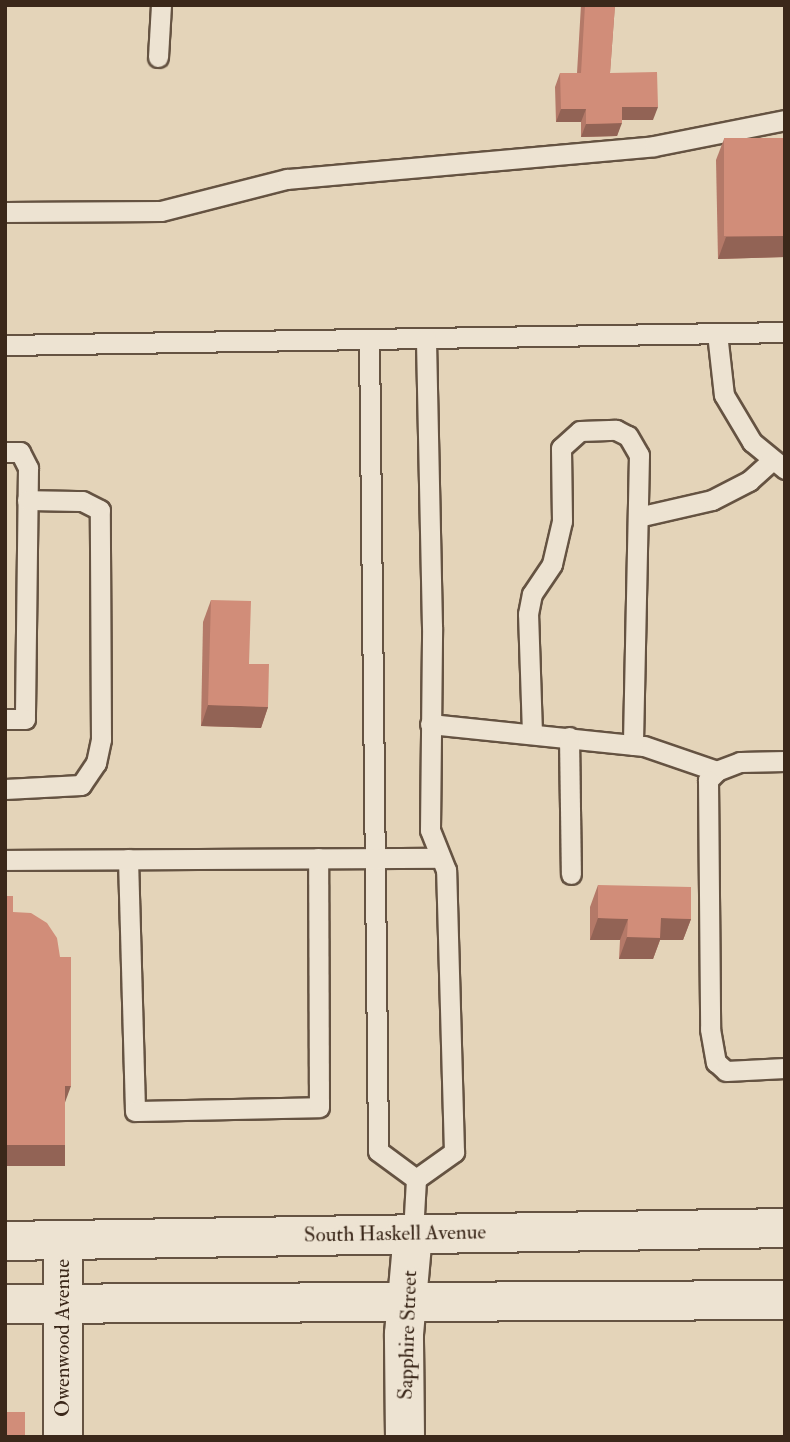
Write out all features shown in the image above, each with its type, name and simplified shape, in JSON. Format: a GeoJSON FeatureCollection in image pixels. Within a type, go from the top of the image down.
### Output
{"type":"FeatureCollection","features":[{"type":"Feature","properties":{"kind":"main road","name":"South Haskell Avenue"},"geometry":{"type":"LineString","coordinates":[[5,1241],[785,1228]]}},
{"type":"Feature","properties":{"kind":"main road","name":"Sapphire Street"},"geometry":{"type":"LineString","coordinates":[[405,1437],[407,1304],[414,1233]]}},
{"type":"Feature","properties":{"kind":"main road","name":"Owenwood Avenue"},"geometry":{"type":"LineString","coordinates":[[63,1240],[63,1437]]}},
{"type":"Feature","properties":{"kind":"main road"},"geometry":{"type":"LineString","coordinates":[[5,1304],[785,1300]]}},
{"type":"Feature","properties":{"kind":"lane"},"geometry":{"type":"LineString","coordinates":[[158,57],[161,5]]}},
{"type":"Feature","properties":{"kind":"lane"},"geometry":{"type":"LineString","coordinates":[[5,212],[161,211],[287,179],[654,146],[785,120]]}},
{"type":"Feature","properties":{"kind":"lane"},"geometry":{"type":"LineString","coordinates":[[5,345],[785,332]]}},
{"type":"Feature","properties":{"kind":"lane"},"geometry":{"type":"LineString","coordinates":[[638,517],[712,500],[778,464],[752,442],[724,394],[717,333]]}},
{"type":"Feature","properties":{"kind":"lane"},"geometry":{"type":"LineString","coordinates":[[416,1179],[454,1152],[446,870],[430,830],[426,338]]}},
{"type":"Feature","properties":{"kind":"lane"},"geometry":{"type":"LineString","coordinates":[[369,339],[378,1150],[416,1179]]}},
{"type":"Feature","properties":{"kind":"lane"},"geometry":{"type":"LineString","coordinates":[[532,733],[528,614],[532,594],[543,582],[557,549],[562,521],[561,448],[567,439],[580,431],[616,430],[633,442],[639,455],[633,745]]}},
{"type":"Feature","properties":{"kind":"lane"},"geometry":{"type":"LineString","coordinates":[[5,452],[20,452],[24,458],[27,500],[25,719],[5,719]]}},
{"type":"Feature","properties":{"kind":"lane"},"geometry":{"type":"LineString","coordinates":[[5,789],[81,785],[96,763],[101,739],[100,510],[82,501],[27,500]]}},
{"type":"Feature","properties":{"kind":"lane"},"geometry":{"type":"LineString","coordinates":[[5,572],[25,572]]}},
{"type":"Feature","properties":{"kind":"lane"},"geometry":{"type":"LineString","coordinates":[[430,724],[633,745],[717,771]]}},
{"type":"Feature","properties":{"kind":"lane"},"geometry":{"type":"LineString","coordinates":[[569,737],[571,874]]}},
{"type":"Feature","properties":{"kind":"lane"},"geometry":{"type":"LineString","coordinates":[[785,761],[740,762],[717,771],[708,780],[710,1030],[716,1062],[726,1071],[785,1068]]}},
{"type":"Feature","properties":{"kind":"lane"},"geometry":{"type":"LineString","coordinates":[[128,859],[135,1111],[319,1107],[318,858]]}},
{"type":"Feature","properties":{"kind":"lane"},"geometry":{"type":"LineString","coordinates":[[5,860],[439,858]]}},
{"type":"Feature","properties":{"kind":"lane"},"geometry":{"type":"LineString","coordinates":[[414,1233],[416,1179]]}},
{"type":"Feature","properties":{"kind":"building"},"geometry":{"type":"Polygon","coordinates":[[[585,5],[615,5],[610,73],[657,72],[658,107],[622,107],[622,123],[586,124],[586,109],[561,109],[560,73],[581,73],[585,5]]]}},
{"type":"Feature","properties":{"kind":"building"},"geometry":{"type":"Polygon","coordinates":[[[724,138],[785,138],[785,236],[724,236],[724,138]]]}},
{"type":"Feature","properties":{"kind":"building"},"geometry":{"type":"Polygon","coordinates":[[[211,600],[251,601],[249,664],[269,664],[268,707],[208,705],[211,600]]]}},
{"type":"Feature","properties":{"kind":"building"},"geometry":{"type":"Polygon","coordinates":[[[598,885],[691,887],[691,919],[661,918],[660,938],[627,937],[628,919],[598,918],[598,885]]]}},
{"type":"Feature","properties":{"kind":"building"},"geometry":{"type":"Polygon","coordinates":[[[5,896],[13,896],[13,912],[31,913],[47,923],[57,938],[60,957],[71,957],[71,1086],[65,1086],[65,1145],[5,1145],[5,896]]]}},
{"type":"Feature","properties":{"kind":"building"},"geometry":{"type":"Polygon","coordinates":[[[5,1412],[25,1412],[25,1437],[5,1437],[5,1412]]]}}]}
